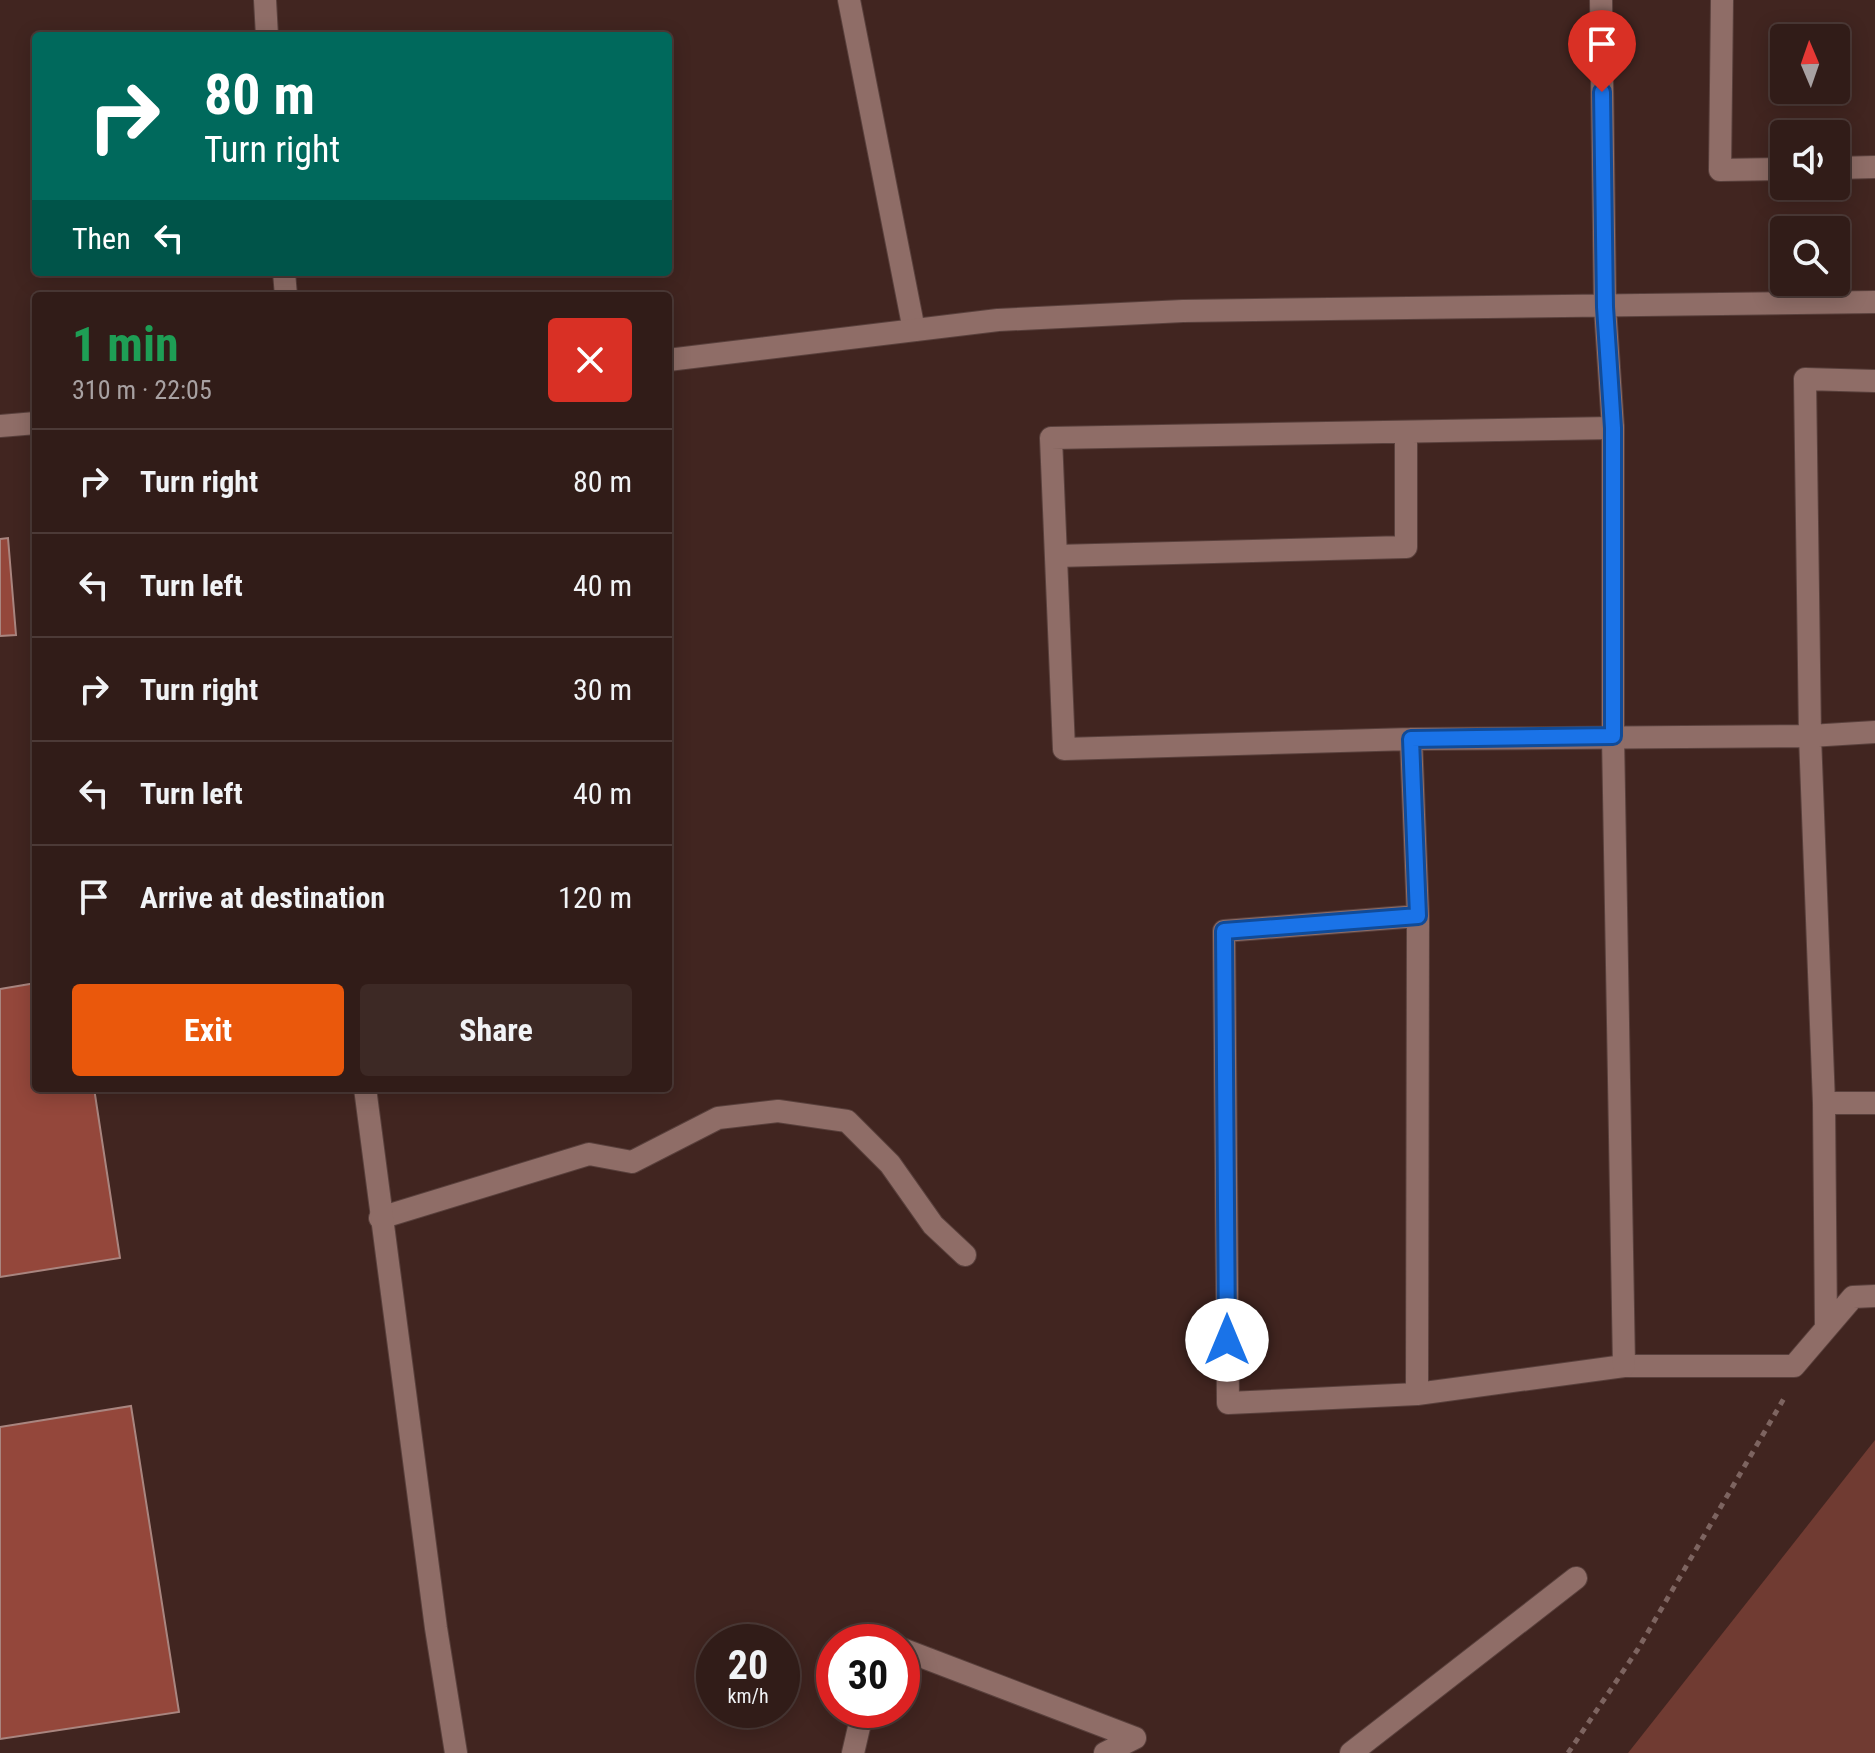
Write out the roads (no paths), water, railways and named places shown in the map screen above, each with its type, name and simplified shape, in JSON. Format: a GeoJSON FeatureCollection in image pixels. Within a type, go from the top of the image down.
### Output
{"type":"FeatureCollection","features":[{"type":"Feature","properties":{"kind":"street"},"geometry":{"type":"LineString","coordinates":[[265,0],[267,32]]}},
{"type":"Feature","properties":{"kind":"street"},"geometry":{"type":"LineString","coordinates":[[849,0],[914,330]]}},
{"type":"Feature","properties":{"kind":"street"},"geometry":{"type":"LineString","coordinates":[[1601,0],[1605,307],[1613,428],[1613,736],[1624,1366]]}},
{"type":"Feature","properties":{"kind":"street"},"geometry":{"type":"LineString","coordinates":[[1722,0],[1720,170],[1770,169]]}},
{"type":"Feature","properties":{"kind":"street"},"geometry":{"type":"LineString","coordinates":[[1850,168],[1875,167]]}},
{"type":"Feature","properties":{"kind":"street"},"geometry":{"type":"LineString","coordinates":[[672,360],[998,320],[1183,311],[1875,302]]}},
{"type":"Feature","properties":{"kind":"street"},"geometry":{"type":"LineString","coordinates":[[1826,1327],[1824,1103],[1810,736],[1805,379],[1875,381]]}},
{"type":"Feature","properties":{"kind":"street"},"geometry":{"type":"LineString","coordinates":[[0,426],[32,423]]}},
{"type":"Feature","properties":{"kind":"street"},"geometry":{"type":"LineString","coordinates":[[1613,428],[1051,438],[1064,749],[1411,739],[1810,736],[1875,732]]}},
{"type":"Feature","properties":{"kind":"street"},"geometry":{"type":"LineString","coordinates":[[1056,556],[1406,547],[1406,432]]}},
{"type":"Feature","properties":{"kind":"street"},"geometry":{"type":"LineString","coordinates":[[1411,739],[1418,916],[1417,1394]]}},
{"type":"Feature","properties":{"kind":"street"},"geometry":{"type":"LineString","coordinates":[[1418,916],[1224,931],[1228,1403],[1417,1394],[1624,1366],[1794,1366],[1853,1297],[1875,1296]]}},
{"type":"Feature","properties":{"kind":"street"},"geometry":{"type":"LineString","coordinates":[[365,1092],[436,1628],[456,1753]]}},
{"type":"Feature","properties":{"kind":"street"},"geometry":{"type":"LineString","coordinates":[[1824,1103],[1875,1103]]}},
{"type":"Feature","properties":{"kind":"street"},"geometry":{"type":"LineString","coordinates":[[380,1218],[589,1154],[632,1162],[718,1118],[778,1111],[847,1121],[890,1164],[933,1225],[965,1255]]}},
{"type":"Feature","properties":{"kind":"street"},"geometry":{"type":"LineString","coordinates":[[1351,1753],[1576,1578]]}},
{"type":"Feature","properties":{"kind":"street"},"geometry":{"type":"LineString","coordinates":[[920,1656],[1135,1738],[1105,1753]]}},
{"type":"Feature","properties":{"kind":"street"},"geometry":{"type":"LineString","coordinates":[[853,1753],[859,1728]]}}]}
